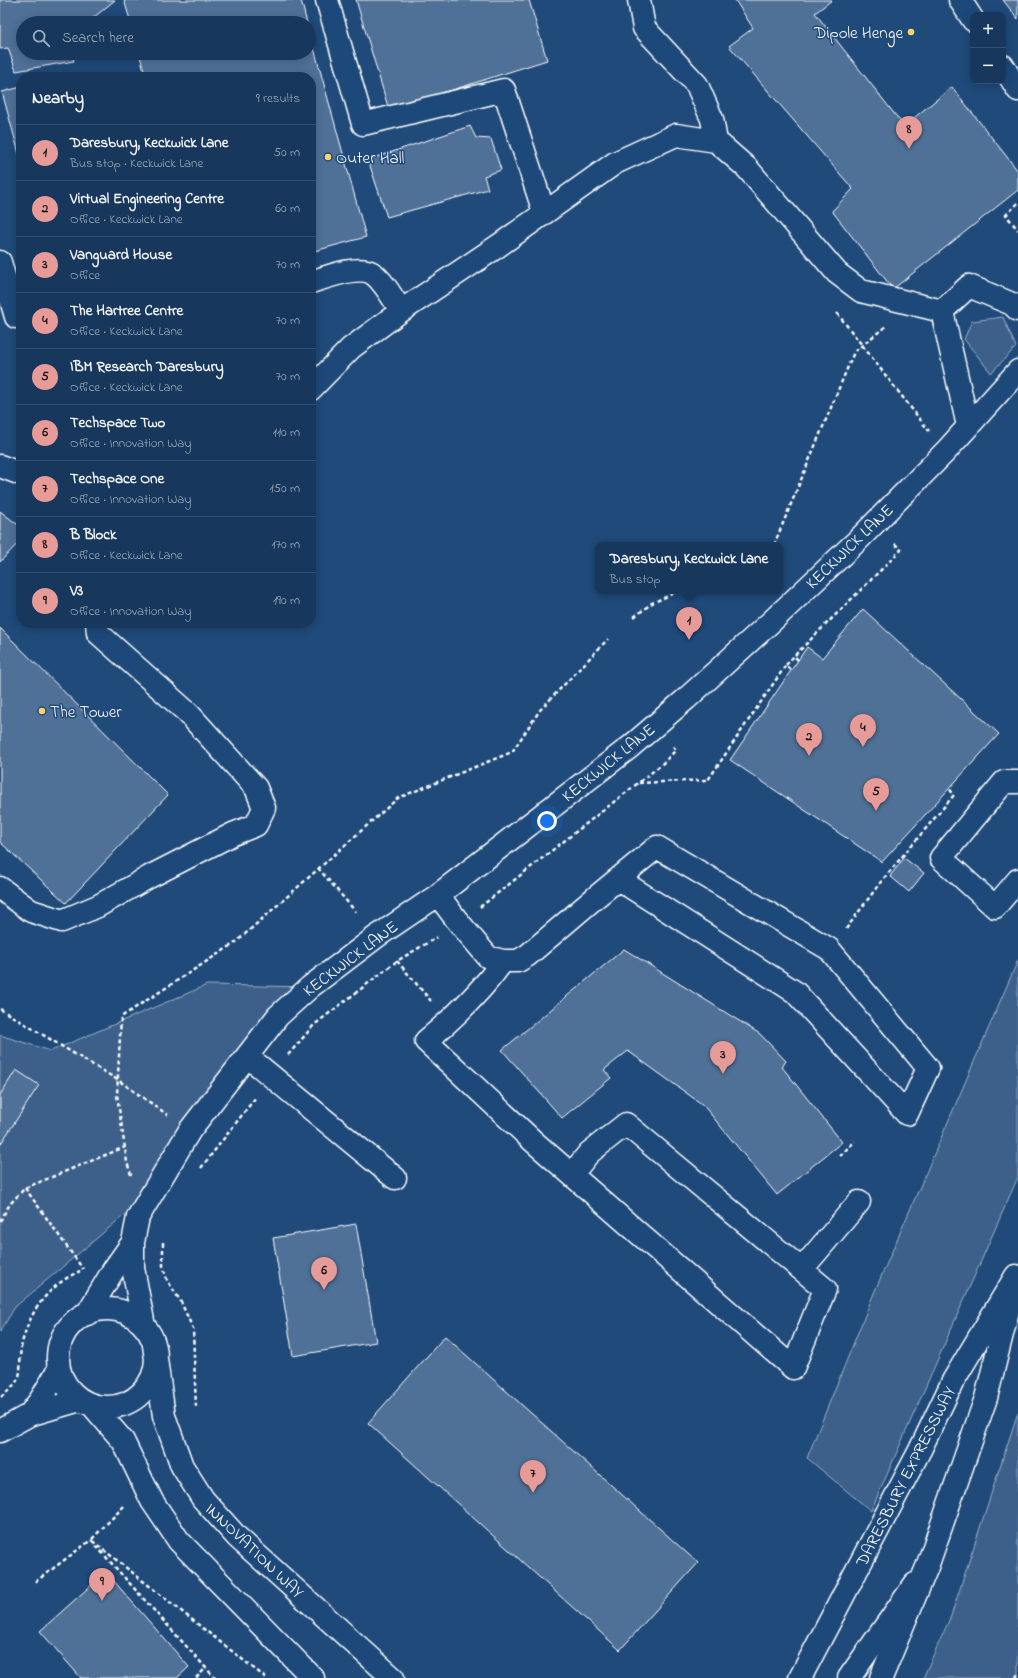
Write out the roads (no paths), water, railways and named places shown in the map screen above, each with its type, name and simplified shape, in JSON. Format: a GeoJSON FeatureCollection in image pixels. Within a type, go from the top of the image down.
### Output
{"type":"FeatureCollection","features":[{"type":"Feature","properties":{"kind":"street"},"geometry":{"type":"LineString","coordinates":[[327,0],[362,124],[504,90],[544,212]]}},
{"type":"Feature","properties":{"kind":"street"},"geometry":{"type":"LineString","coordinates":[[639,0],[644,28],[697,85],[712,119],[716,141]]}},
{"type":"Feature","properties":{"kind":"street"},"geometry":{"type":"LineString","coordinates":[[960,0],[970,15]]}},
{"type":"Feature","properties":{"kind":"street"},"geometry":{"type":"LineString","coordinates":[[1006,71],[1018,90]]}},
{"type":"Feature","properties":{"kind":"street"},"geometry":{"type":"LineString","coordinates":[[316,384],[351,348],[401,311],[498,246],[544,212],[615,163],[676,135],[716,141],[747,168],[837,273],[861,291],[942,311]]}},
{"type":"Feature","properties":{"kind":"street"},"geometry":{"type":"LineString","coordinates":[[0,262],[16,309]]}},
{"type":"Feature","properties":{"kind":"street"},"geometry":{"type":"LineString","coordinates":[[316,281],[358,270],[372,274],[384,285],[401,311]]}},
{"type":"Feature","properties":{"kind":"street"},"geometry":{"type":"LineString","coordinates":[[942,311],[969,286],[1012,304],[1018,310]]}},
{"type":"Feature","properties":{"kind":"street"},"geometry":{"type":"LineString","coordinates":[[0,302],[16,315]]}},
{"type":"Feature","properties":{"kind":"street"},"geometry":{"type":"LineString","coordinates":[[942,311],[968,426]]}},
{"type":"Feature","properties":{"kind":"street","name":"KECKWICK LANE"},"geometry":{"type":"LineString","coordinates":[[149,1336],[132,1268],[132,1242],[138,1217],[190,1130],[278,1016],[310,987],[376,937],[438,895],[630,747],[656,725],[772,621],[858,540],[946,451],[1018,371]]}},
{"type":"Feature","properties":{"kind":"street"},"geometry":{"type":"LineString","coordinates":[[0,466],[16,472]]}},
{"type":"Feature","properties":{"kind":"street"},"geometry":{"type":"LineString","coordinates":[[0,888],[31,911],[62,921],[98,906],[149,877],[233,834],[256,825],[264,808],[256,788],[188,713],[98,632],[98,628]]}},
{"type":"Feature","properties":{"kind":"street"},"geometry":{"type":"LineString","coordinates":[[1018,782],[1004,782],[941,858],[995,907],[1018,880]]}},
{"type":"Feature","properties":{"kind":"street"},"geometry":{"type":"LineString","coordinates":[[438,895],[488,957],[503,961],[518,961],[528,955],[618,879],[657,847],[829,949],[928,1068],[907,1114],[795,992],[618,879]]}},
{"type":"Feature","properties":{"kind":"street"},"geometry":{"type":"LineString","coordinates":[[503,961],[488,983],[449,1022],[426,1041],[532,1141],[572,1174],[793,1368],[825,1288],[626,1124],[589,1153],[572,1174]]}},
{"type":"Feature","properties":{"kind":"street"},"geometry":{"type":"LineString","coordinates":[[247,1056],[395,1178]]}},
{"type":"Feature","properties":{"kind":"street"},"geometry":{"type":"LineString","coordinates":[[802,1269],[859,1202]]}},
{"type":"Feature","properties":{"kind":"street","name":"KECKWICK LANE"},"geometry":{"type":"LineString","coordinates":[[87,1314],[132,1242]]}},
{"type":"Feature","properties":{"kind":"street","name":"DARESBURY EXPRESSWAY"},"geometry":{"type":"LineString","coordinates":[[881,1678],[927,1567],[986,1398],[1017,1273]]}},
{"type":"Feature","properties":{"kind":"street","name":"DARESBURY EXPRESSWAY"},"geometry":{"type":"LineString","coordinates":[[800,1678],[920,1450],[953,1381],[1017,1273]]}},
{"type":"Feature","properties":{"kind":"street"},"geometry":{"type":"LineString","coordinates":[[0,1431],[29,1415],[86,1403],[107,1407],[122,1405],[135,1398],[146,1388],[153,1375],[156,1360],[149,1336],[132,1316],[117,1311],[102,1310],[87,1314],[73,1323],[63,1336],[58,1352],[59,1369],[63,1380],[86,1403],[123,1441],[152,1501],[178,1541],[313,1678]]}},
{"type":"Feature","properties":{"kind":"street","name":"INNOVATION WAY"},"geometry":{"type":"LineString","coordinates":[[149,1336],[164,1416],[182,1466],[203,1499],[237,1537],[393,1678]]}},
{"type":"Feature","properties":{"kind":"street"},"geometry":{"type":"LineString","coordinates":[[29,1415],[41,1400],[59,1369]]}},
{"type":"Feature","properties":{"kind":"street"},"geometry":{"type":"LineString","coordinates":[[849,1678],[927,1567]]}},
{"type":"Feature","properties":{"kind":"place","name":"Dipole Henge"},"geometry":{"type":"Point","coordinates":[911,32]}},
{"type":"Feature","properties":{"kind":"place","name":"B Block"},"geometry":{"type":"Point","coordinates":[909,149]}},
{"type":"Feature","properties":{"kind":"place","name":"Outer Hall"},"geometry":{"type":"Point","coordinates":[328,157]}},
{"type":"Feature","properties":{"kind":"place","name":"Daresbury, Keckwick Lane"},"geometry":{"type":"Point","coordinates":[689,640]}},
{"type":"Feature","properties":{"kind":"place","name":"The Tower"},"geometry":{"type":"Point","coordinates":[42,711]}},
{"type":"Feature","properties":{"kind":"place","name":"The Hartree Centre"},"geometry":{"type":"Point","coordinates":[863,747]}},
{"type":"Feature","properties":{"kind":"place","name":"Virtual Engineering Centre"},"geometry":{"type":"Point","coordinates":[809,756]}},
{"type":"Feature","properties":{"kind":"place","name":"IBM Research Daresbury"},"geometry":{"type":"Point","coordinates":[876,811]}},
{"type":"Feature","properties":{"kind":"place","name":"Vanguard House"},"geometry":{"type":"Point","coordinates":[723,1074]}},
{"type":"Feature","properties":{"kind":"place","name":"Techspace Two"},"geometry":{"type":"Point","coordinates":[324,1290]}},
{"type":"Feature","properties":{"kind":"place","name":"Techspace One"},"geometry":{"type":"Point","coordinates":[533,1493]}},
{"type":"Feature","properties":{"kind":"place","name":"V3"},"geometry":{"type":"Point","coordinates":[102,1601]}}]}
